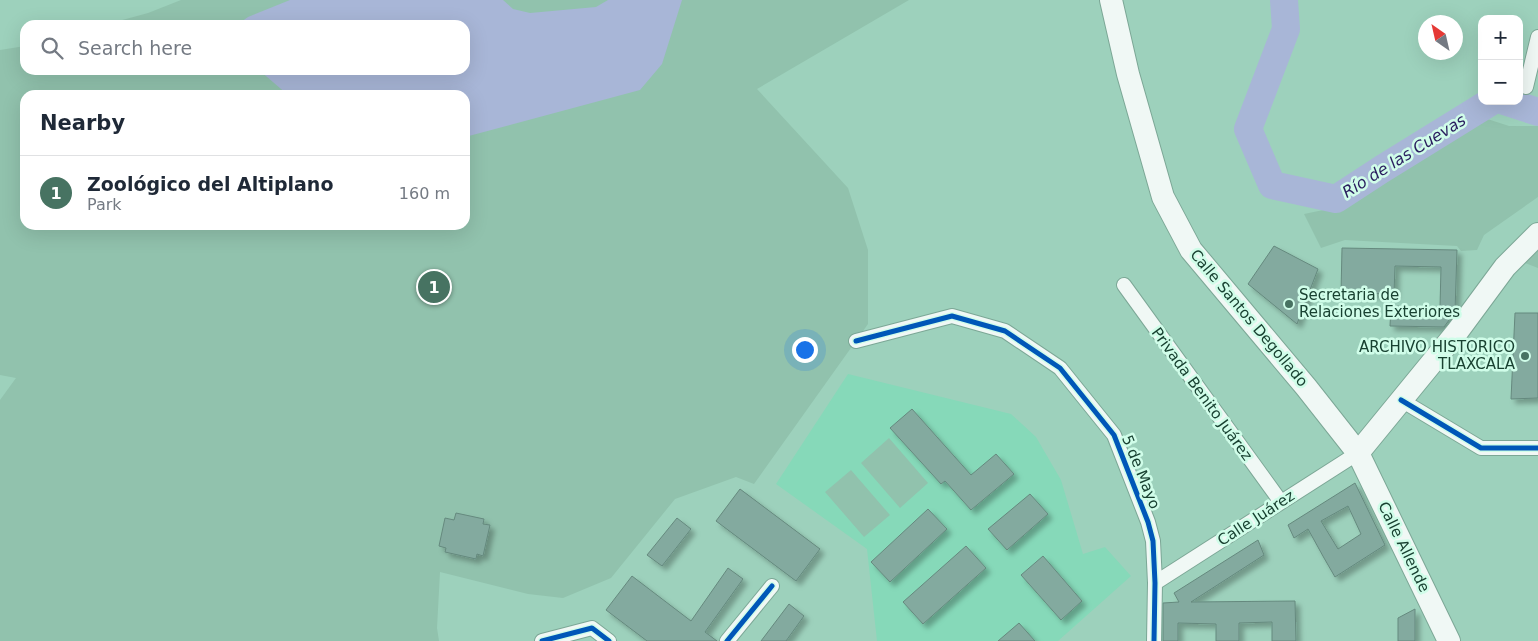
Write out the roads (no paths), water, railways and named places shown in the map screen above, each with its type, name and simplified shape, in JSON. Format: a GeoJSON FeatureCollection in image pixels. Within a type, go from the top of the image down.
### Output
{"type":"FeatureCollection","features":[{"type":"Feature","properties":{"kind":"main road","name":"Calle Santos Degollado"},"geometry":{"type":"LineString","coordinates":[[1111,0],[1128,74],[1163,197],[1191,250],[1306,386],[1358,453]]}},
{"type":"Feature","properties":{"kind":"main road"},"geometry":{"type":"LineString","coordinates":[[1358,453],[1457,332],[1505,267],[1538,234]]}},
{"type":"Feature","properties":{"kind":"main road","name":"Calle Allende"},"geometry":{"type":"LineString","coordinates":[[1358,453],[1449,641]]}},
{"type":"Feature","properties":{"kind":"street"},"geometry":{"type":"LineString","coordinates":[[1526,87],[1538,37]]}},
{"type":"Feature","properties":{"kind":"street","name":"Privada Benito Juárez"},"geometry":{"type":"LineString","coordinates":[[1124,285],[1281,502]]}},
{"type":"Feature","properties":{"kind":"street","name":"5 de Mayo"},"geometry":{"type":"LineString","coordinates":[[856,341],[952,316],[1005,332],[1060,368],[1114,435],[1148,522],[1153,541],[1155,583],[1154,641]]}},
{"type":"Feature","properties":{"kind":"street"},"geometry":{"type":"LineString","coordinates":[[1401,400],[1481,448],[1538,448]]}},
{"type":"Feature","properties":{"kind":"street","name":"Calle Juárez"},"geometry":{"type":"LineString","coordinates":[[1155,583],[1358,453]]}},
{"type":"Feature","properties":{"kind":"street"},"geometry":{"type":"LineString","coordinates":[[728,641],[772,586]]}},
{"type":"Feature","properties":{"kind":"street"},"geometry":{"type":"LineString","coordinates":[[542,641],[592,628],[609,641]]}},
{"type":"Feature","properties":{"kind":"water"},"geometry":{"type":"Polygon","coordinates":[[[290,0],[503,0],[513,9],[530,13],[596,7],[608,0],[682,0],[662,64],[640,90],[470,136],[470,90],[282,90],[265,75],[470,75],[470,20],[244,20],[290,0]]]}},
{"type":"Feature","properties":{"kind":"waterway","name":"Río de las Cuevas"},"geometry":{"type":"LineString","coordinates":[[1284,0],[1286,29],[1248,129],[1272,185],[1336,199],[1486,105]]}},
{"type":"Feature","properties":{"kind":"waterway","name":"Río de las Cuevas"},"geometry":{"type":"LineString","coordinates":[[1516,105],[1538,112]]}},
{"type":"Feature","properties":{"kind":"place","name":"Zoológico del Altiplano"},"geometry":{"type":"Point","coordinates":[434,287]}},
{"type":"Feature","properties":{"kind":"place","name":"Secretaria de Relaciones Exteriores"},"geometry":{"type":"Point","coordinates":[1289,304]}},
{"type":"Feature","properties":{"kind":"place","name":"ARCHIVO HISTORICO TLAXCALA"},"geometry":{"type":"Point","coordinates":[1525,356]}}]}
